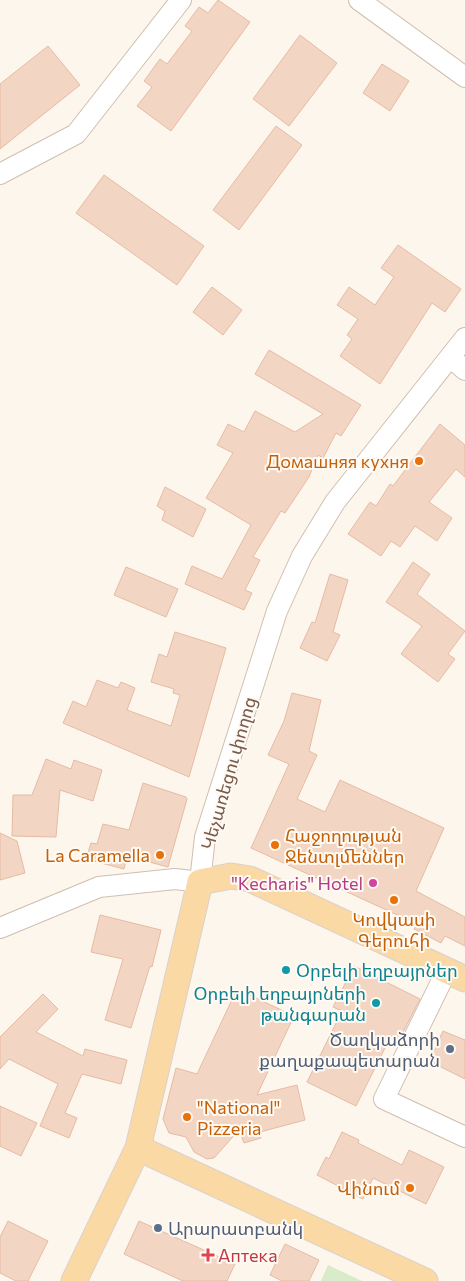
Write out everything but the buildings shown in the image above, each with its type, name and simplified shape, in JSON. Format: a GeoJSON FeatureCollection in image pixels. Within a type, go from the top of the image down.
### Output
{"type":"FeatureCollection","features":[{"type":"Feature","properties":{"kind":"main road"},"geometry":{"type":"LineString","coordinates":[[200,882],[231,876],[250,879],[456,975]]}},
{"type":"Feature","properties":{"kind":"main road","name":"Կեչառեցու փողոց"},"geometry":{"type":"LineString","coordinates":[[74,1281],[138,1148],[200,882]]}},
{"type":"Feature","properties":{"kind":"main road"},"geometry":{"type":"LineString","coordinates":[[138,1148],[425,1281]]}},
{"type":"Feature","properties":{"kind":"street"},"geometry":{"type":"LineString","coordinates":[[0,174],[76,134],[181,0]]}},
{"type":"Feature","properties":{"kind":"street"},"geometry":{"type":"LineString","coordinates":[[359,0],[465,77]]}},
{"type":"Feature","properties":{"kind":"street","name":"Կեչառեցու փողոց"},"geometry":{"type":"LineString","coordinates":[[200,882],[205,837],[277,611],[302,556],[335,502],[458,364],[465,338]]}},
{"type":"Feature","properties":{"kind":"street"},"geometry":{"type":"LineString","coordinates":[[0,928],[99,887],[175,880],[200,882]]}},
{"type":"Feature","properties":{"kind":"street"},"geometry":{"type":"LineString","coordinates":[[456,975],[384,1099],[465,1137]]}},
{"type":"Feature","properties":{"kind":"green space"},"geometry":{"type":"Polygon","coordinates":[[[328,1265],[362,1281],[321,1281],[328,1265]]]}},
{"type":"Feature","properties":{"kind":"place","name":"Домашняя кухня"},"geometry":{"type":"Point","coordinates":[419,461]}},
{"type":"Feature","properties":{"kind":"place","name":"Հաջողության Ջենտլմեններ"},"geometry":{"type":"Point","coordinates":[275,845]}},
{"type":"Feature","properties":{"kind":"place","name":"La Caramella"},"geometry":{"type":"Point","coordinates":[160,855]}},
{"type":"Feature","properties":{"kind":"place","name":"\"Kecharis\" Hotel"},"geometry":{"type":"Point","coordinates":[373,883]}},
{"type":"Feature","properties":{"kind":"place","name":"Կովկասի Գերուհի"},"geometry":{"type":"Point","coordinates":[394,900]}},
{"type":"Feature","properties":{"kind":"place","name":"Օրբելի եղբայրներ"},"geometry":{"type":"Point","coordinates":[286,970]}},
{"type":"Feature","properties":{"kind":"place","name":"Օրբելի եղբայրների թանգարան"},"geometry":{"type":"Point","coordinates":[376,1003]}},
{"type":"Feature","properties":{"kind":"place","name":"Ծաղկաձորի քաղաքապետարան"},"geometry":{"type":"Point","coordinates":[450,1049]}},
{"type":"Feature","properties":{"kind":"place","name":"\"National\" Pizzeria"},"geometry":{"type":"Point","coordinates":[187,1117]}},
{"type":"Feature","properties":{"kind":"place","name":"Վինում"},"geometry":{"type":"Point","coordinates":[410,1188]}},
{"type":"Feature","properties":{"kind":"place","name":"Արարատբանկ"},"geometry":{"type":"Point","coordinates":[158,1228]}},
{"type":"Feature","properties":{"kind":"place","name":"Аптека"},"geometry":{"type":"Point","coordinates":[208,1255]}}]}
